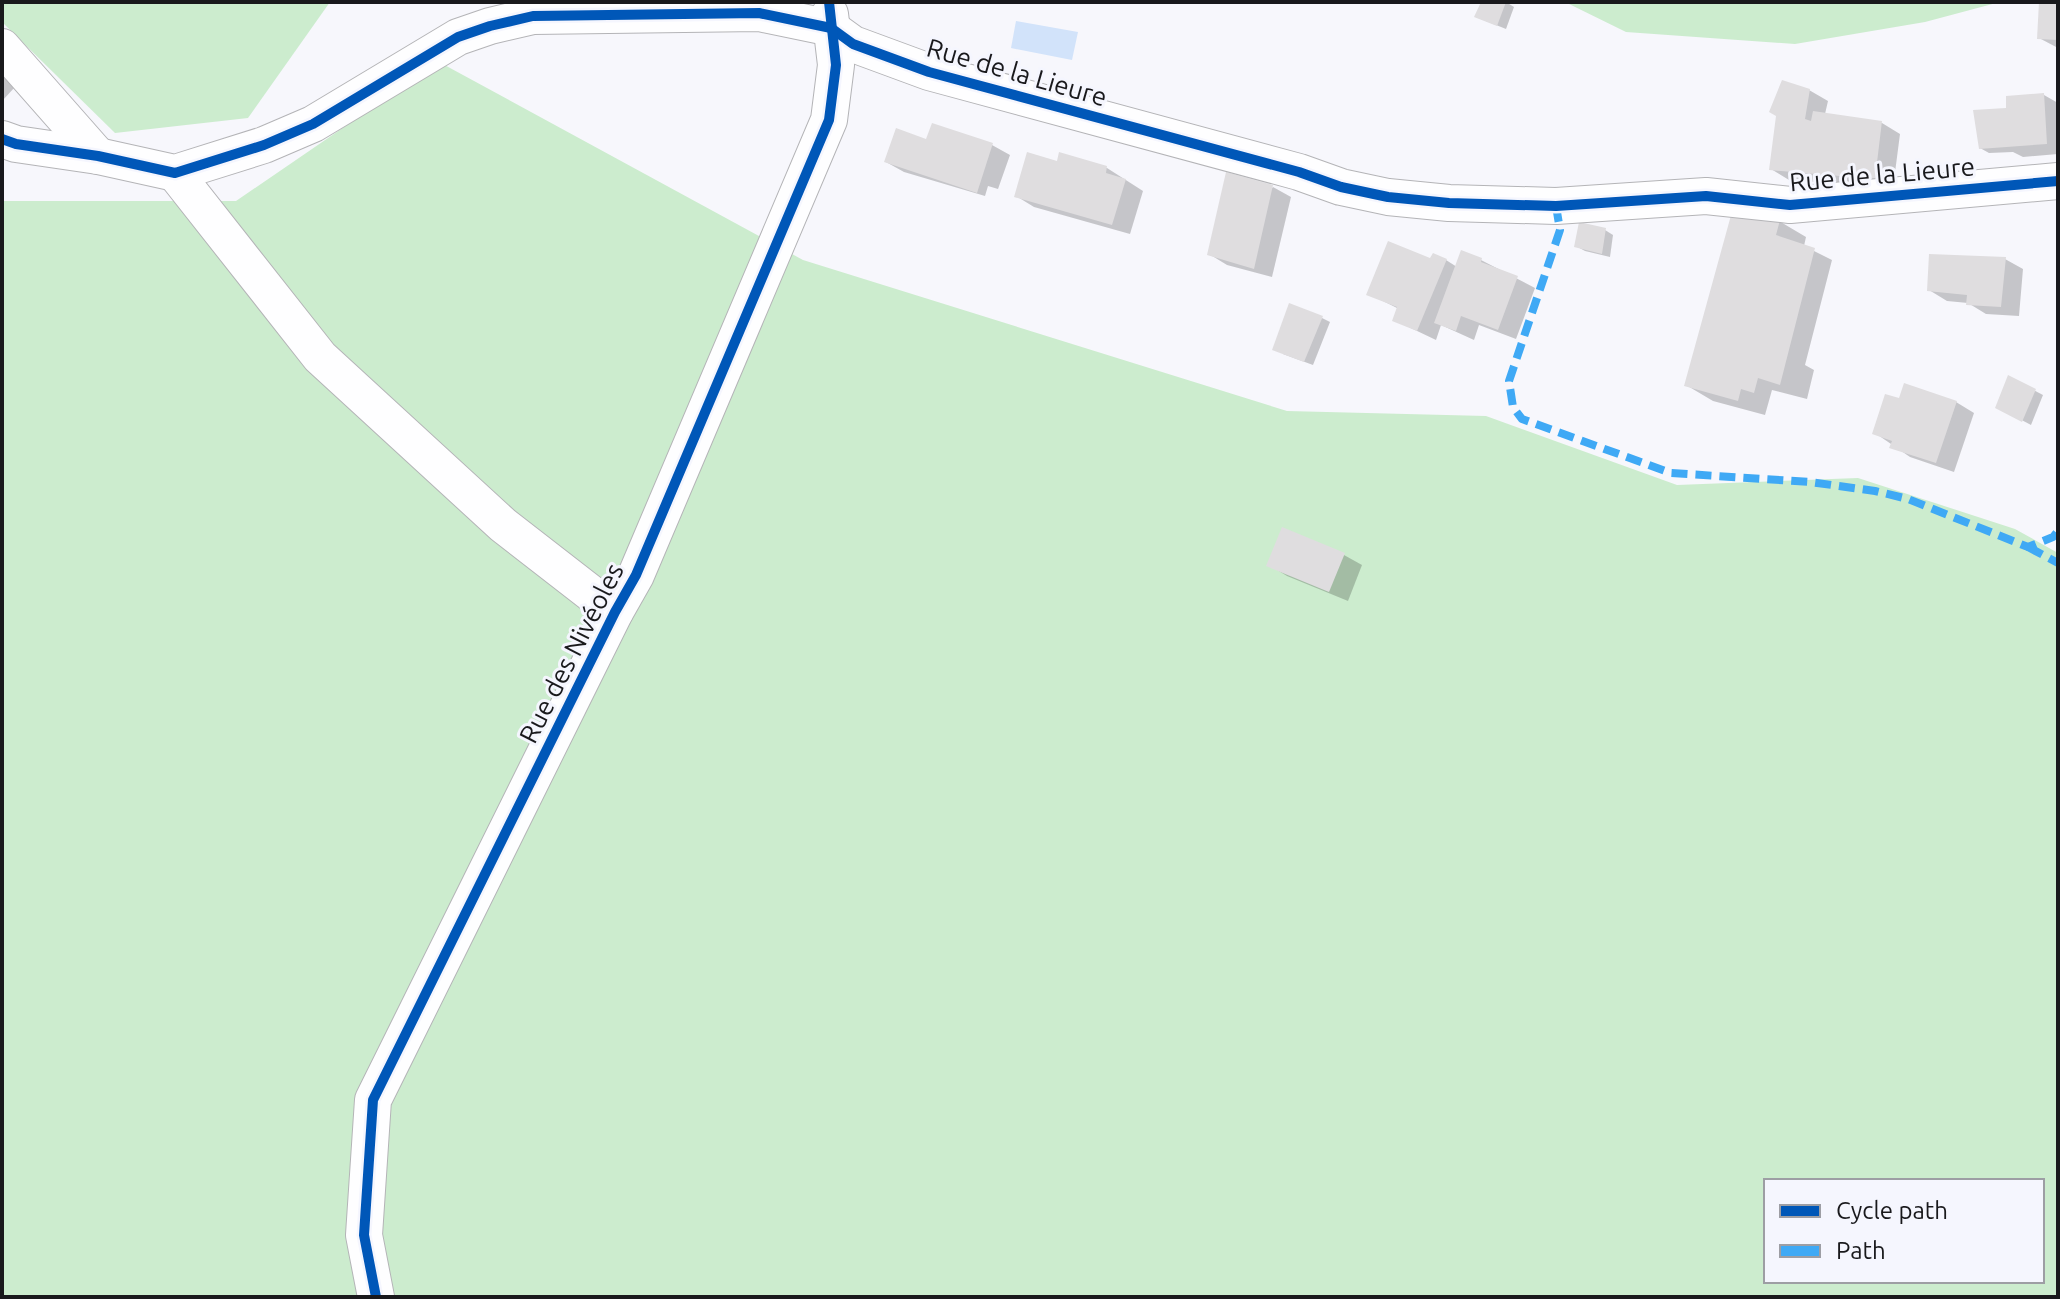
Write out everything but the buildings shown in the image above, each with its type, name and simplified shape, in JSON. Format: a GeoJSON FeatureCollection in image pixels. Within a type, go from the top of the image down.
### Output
{"type":"FeatureCollection","features":[{"type":"Feature","properties":{"kind":"street","name":"Rue de la Lieure"},"geometry":{"type":"LineString","coordinates":[[2,139],[175,173],[264,145],[313,124],[458,37],[504,23],[533,16],[759,13],[830,15],[853,44],[929,72],[1299,172],[1341,187],[1388,197],[1449,203],[1556,206],[1706,196],[1790,205],[2058,181]]}},
{"type":"Feature","properties":{"kind":"street","name":"Rue des Nivéoles"},"geometry":{"type":"LineString","coordinates":[[376,1297],[364,1235],[373,1100],[636,575],[829,120],[836,65],[830,15]]}},
{"type":"Feature","properties":{"kind":"street"},"geometry":{"type":"LineString","coordinates":[[2,47],[98,156]]}},
{"type":"Feature","properties":{"kind":"street"},"geometry":{"type":"LineString","coordinates":[[175,173],[320,357],[503,525],[615,612]]}},
{"type":"Feature","properties":{"kind":"green space"},"geometry":{"type":"Polygon","coordinates":[[[2,2],[330,2],[248,118],[115,133],[2,22],[2,2]]]}},
{"type":"Feature","properties":{"kind":"green space"},"geometry":{"type":"Polygon","coordinates":[[[1565,2],[2000,2],[1925,22],[1795,44],[1626,32],[1565,2]]]}},
{"type":"Feature","properties":{"kind":"green space"},"geometry":{"type":"Polygon","coordinates":[[[439,62],[803,260],[1287,411],[1486,416],[1677,485],[1858,478],[2015,529],[2058,553],[2058,1297],[2,1297],[2,201],[236,201],[439,62]]]}},
{"type":"Feature","properties":{"kind":"water"},"geometry":{"type":"Polygon","coordinates":[[[1016,21],[1078,32],[1072,60],[1011,48],[1016,21]]]}},
{"type":"Feature","properties":{"kind":"marked path"},"geometry":{"type":"LineString","coordinates":[[1556,206],[1560,230],[1509,381],[1513,407],[1522,419],[1671,473],[1810,482],[1875,491],[1908,499],[2028,547],[2053,537],[2058,531]]}},
{"type":"Feature","properties":{"kind":"marked path"},"geometry":{"type":"LineString","coordinates":[[2028,547],[2058,563]]}},
{"type":"Feature","properties":{"kind":"cycle path"},"geometry":{"type":"LineString","coordinates":[[376,1297],[364,1235],[373,1100],[636,575],[829,120],[836,65],[829,2]]}},
{"type":"Feature","properties":{"kind":"cycle path"},"geometry":{"type":"LineString","coordinates":[[2,139],[175,173],[264,145],[313,124],[458,37],[490,26],[533,16],[759,13],[831,28],[853,44],[929,72],[1299,172],[1341,187],[1388,197],[1449,203],[1556,206],[1706,196],[1790,205],[2058,181]]}}]}
